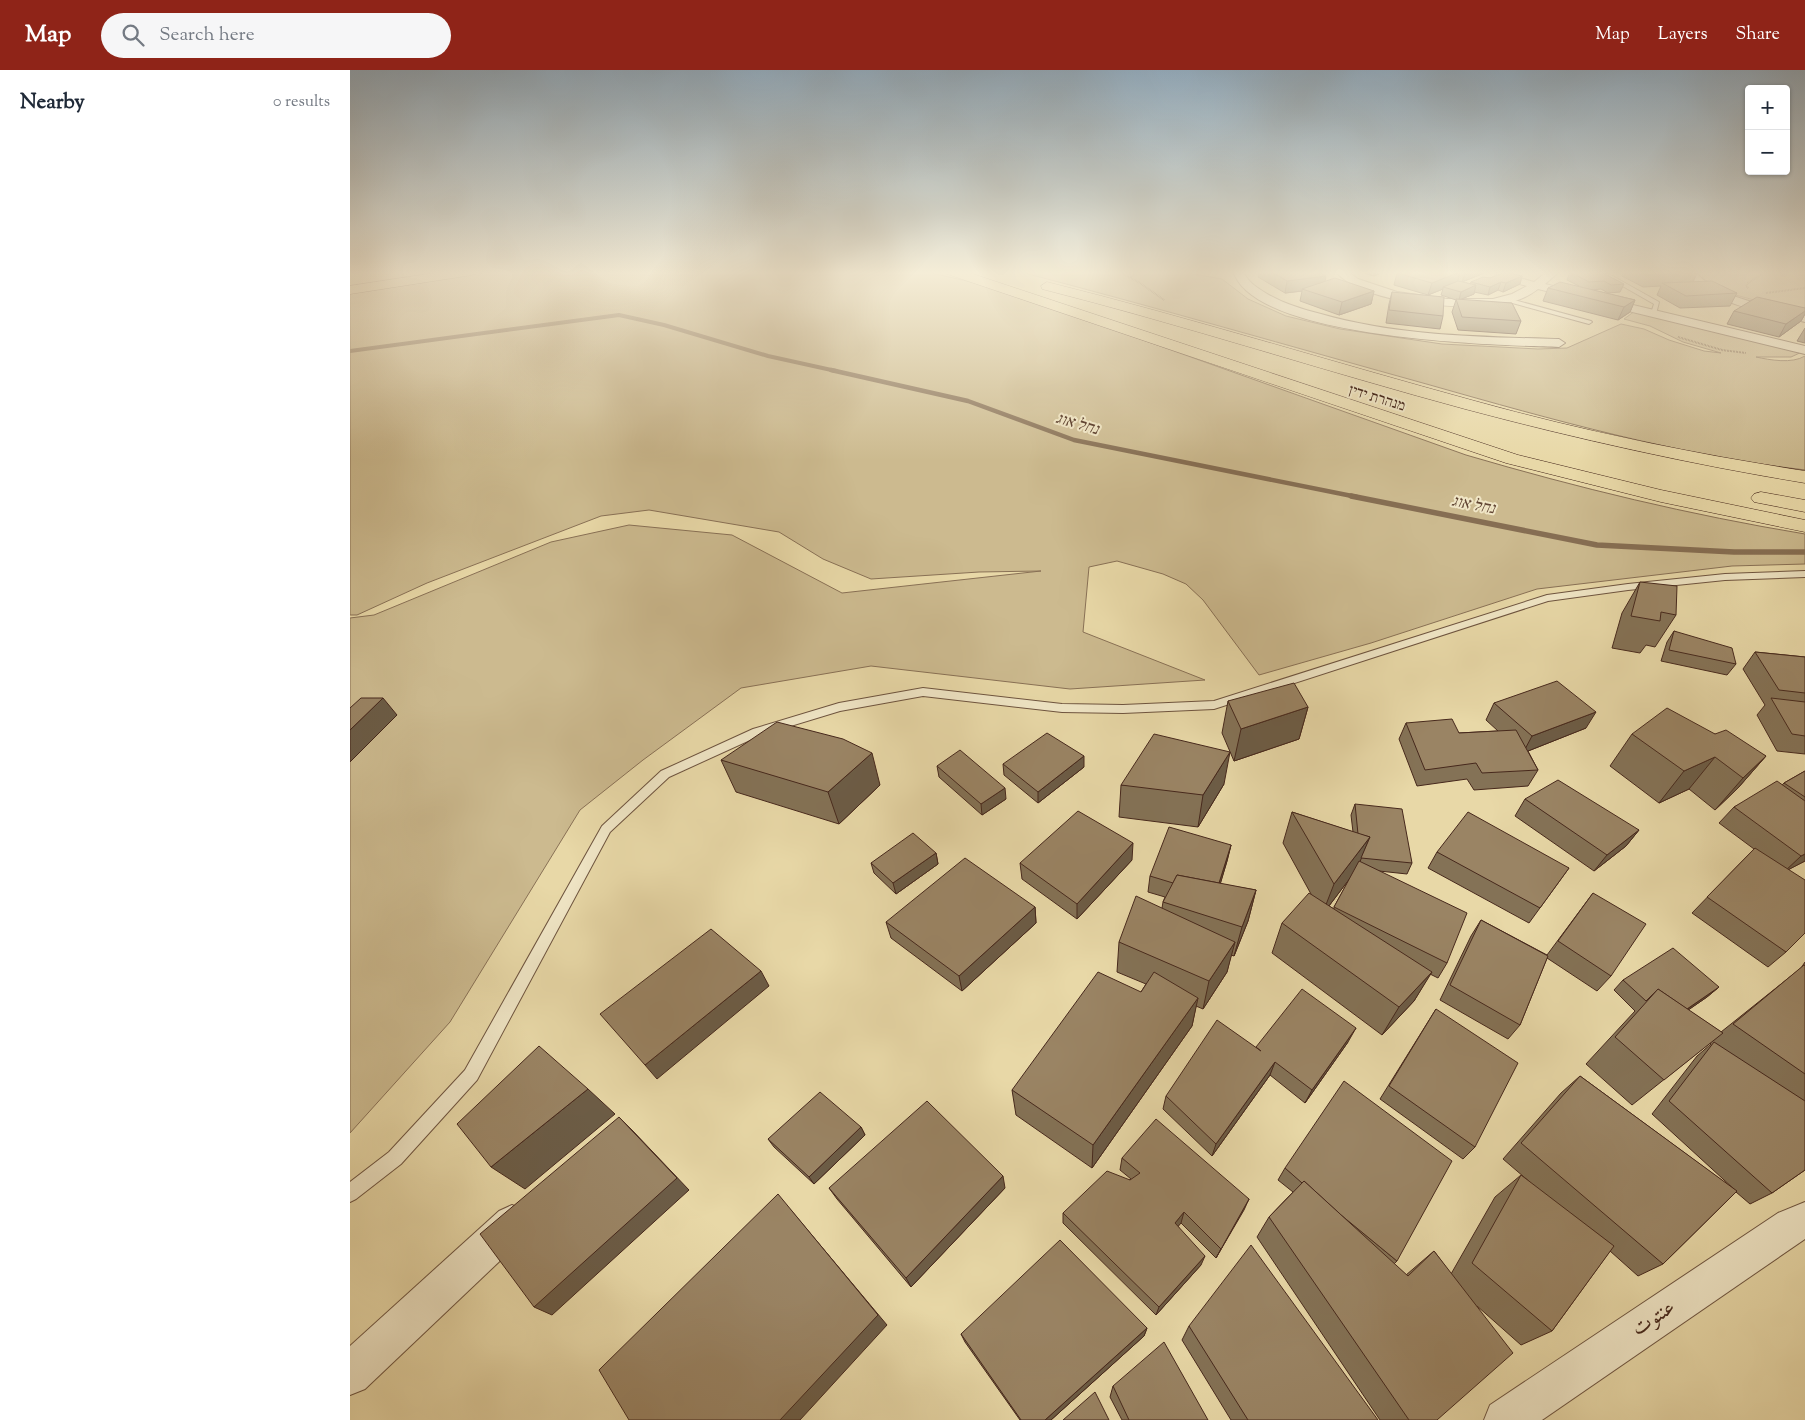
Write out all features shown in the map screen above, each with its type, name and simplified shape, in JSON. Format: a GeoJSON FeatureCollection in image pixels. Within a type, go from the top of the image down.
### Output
{"type":"FeatureCollection","features":[{"type":"Feature","properties":{"kind":"highway"},"geometry":{"type":"LineString","coordinates":[[1140,334],[1512,459],[1661,496],[1805,526]]}},
{"type":"Feature","properties":{"kind":"highway","name":"מנהרת ידין"},"geometry":{"type":"LineString","coordinates":[[1167,334],[1424,414]]}},
{"type":"Feature","properties":{"kind":"highway","name":"מנהרת ידין"},"geometry":{"type":"LineString","coordinates":[[1202,334],[1513,429],[1677,470],[1805,494]]}},
{"type":"Feature","properties":{"kind":"highway","name":"מנהרת ידין"},"geometry":{"type":"LineString","coordinates":[[1223,334],[1470,405],[1588,435],[1717,463],[1805,477]]}},
{"type":"Feature","properties":{"kind":"highway"},"geometry":{"type":"LineString","coordinates":[[1490,435],[1595,463],[1653,476]]}},
{"type":"Feature","properties":{"kind":"highway"},"geometry":{"type":"LineString","coordinates":[[1740,494],[1805,506]]}},
{"type":"Feature","properties":{"kind":"street"},"geometry":{"type":"LineString","coordinates":[[1420,334],[1559,343]]}},
{"type":"Feature","properties":{"kind":"street"},"geometry":{"type":"LineString","coordinates":[[1740,334],[1805,350]]}},
{"type":"Feature","properties":{"kind":"street"},"geometry":{"type":"LineString","coordinates":[[350,1374],[538,1201]]}},
{"type":"Feature","properties":{"kind":"street","name":"عنتوت"},"geometry":{"type":"LineString","coordinates":[[1505,1420],[1791,1226],[1805,1220]]}},
{"type":"Feature","properties":{"kind":"lane"},"geometry":{"type":"LineString","coordinates":[[350,1193],[395,1158],[471,1075],[606,829],[665,774],[757,732],[839,707],[923,692],[1062,708],[1123,709],[1214,705],[1547,598],[1725,577],[1805,574]]}},
{"type":"Feature","properties":{"kind":"shaded area"},"geometry":{"type":"Polygon","coordinates":[[[350,334],[1126,334],[1466,455],[1634,500],[1762,527],[1805,534],[1805,564],[1732,566],[1537,589],[1371,643],[1259,675],[1203,600],[1186,584],[1163,574],[1117,561],[1089,567],[1083,632],[1205,680],[1070,689],[871,666],[741,688],[643,760],[580,810],[450,1022],[350,1133],[350,618],[374,615],[551,542],[629,525],[732,535],[842,593],[1041,571],[979,572],[871,579],[823,559],[779,532],[649,510],[601,516],[427,583],[357,615],[350,615],[350,334]]]}},
{"type":"Feature","properties":{"kind":"shaded area"},"geometry":{"type":"Polygon","coordinates":[[[1247,334],[1374,334],[1442,344],[1538,349],[1567,348],[1598,334],[1655,334],[1704,351],[1721,353],[1683,342],[1666,334],[1732,334],[1804,351],[1791,357],[1756,357],[1787,361],[1805,356],[1805,470],[1663,446],[1476,398],[1247,334]]]}},
{"type":"Feature","properties":{"kind":"building"},"geometry":{"type":"Polygon","coordinates":[[[1640,582],[1677,586],[1676,615],[1661,612],[1660,621],[1631,616],[1640,582]]]}},
{"type":"Feature","properties":{"kind":"building"},"geometry":{"type":"Polygon","coordinates":[[[1674,631],[1732,648],[1736,664],[1669,650],[1674,631]]]}},
{"type":"Feature","properties":{"kind":"building"},"geometry":{"type":"Polygon","coordinates":[[[1755,652],[1805,657],[1805,693],[1779,690],[1755,652]]]}},
{"type":"Feature","properties":{"kind":"building"},"geometry":{"type":"Polygon","coordinates":[[[1557,681],[1596,712],[1532,736],[1494,703],[1557,681]]]}},
{"type":"Feature","properties":{"kind":"building"},"geometry":{"type":"Polygon","coordinates":[[[1294,683],[1308,707],[1241,729],[1228,701],[1294,683]]]}},
{"type":"Feature","properties":{"kind":"building"},"geometry":{"type":"Polygon","coordinates":[[[361,698],[383,698],[350,730],[350,708],[361,698]]]}},
{"type":"Feature","properties":{"kind":"building"},"geometry":{"type":"Polygon","coordinates":[[[1771,698],[1805,702],[1805,736],[1792,734],[1771,698]]]}},
{"type":"Feature","properties":{"kind":"building"},"geometry":{"type":"Polygon","coordinates":[[[1667,708],[1715,734],[1726,730],[1766,756],[1743,778],[1715,757],[1684,771],[1632,734],[1667,708]]]}},
{"type":"Feature","properties":{"kind":"building"},"geometry":{"type":"Polygon","coordinates":[[[1452,719],[1459,733],[1516,730],[1538,770],[1482,773],[1476,763],[1425,770],[1406,723],[1452,719]]]}},
{"type":"Feature","properties":{"kind":"building"},"geometry":{"type":"Polygon","coordinates":[[[777,722],[843,739],[872,753],[828,792],[721,760],[777,722]]]}},
{"type":"Feature","properties":{"kind":"building"},"geometry":{"type":"Polygon","coordinates":[[[1047,733],[1084,756],[1038,792],[1003,764],[1047,733]]]}},
{"type":"Feature","properties":{"kind":"building"},"geometry":{"type":"Polygon","coordinates":[[[1154,734],[1230,752],[1203,795],[1121,785],[1154,734]]]}},
{"type":"Feature","properties":{"kind":"building"},"geometry":{"type":"Polygon","coordinates":[[[960,750],[1005,788],[981,804],[937,766],[960,750]]]}},
{"type":"Feature","properties":{"kind":"building"},"geometry":{"type":"Polygon","coordinates":[[[1805,771],[1805,797],[1784,783],[1805,771]]]}},
{"type":"Feature","properties":{"kind":"building"},"geometry":{"type":"Polygon","coordinates":[[[1558,780],[1639,830],[1607,855],[1525,799],[1558,780]]]}},
{"type":"Feature","properties":{"kind":"building"},"geometry":{"type":"Polygon","coordinates":[[[1777,781],[1805,801],[1805,854],[1801,856],[1734,807],[1777,781]]]}},
{"type":"Feature","properties":{"kind":"building"},"geometry":{"type":"Polygon","coordinates":[[[1355,804],[1402,809],[1412,863],[1361,858],[1370,837],[1358,834],[1355,804]]]}},
{"type":"Feature","properties":{"kind":"building"},"geometry":{"type":"Polygon","coordinates":[[[1078,811],[1133,843],[1077,904],[1020,863],[1078,811]]]}},
{"type":"Feature","properties":{"kind":"building"},"geometry":{"type":"Polygon","coordinates":[[[1292,812],[1370,837],[1334,884],[1292,812]]]}},
{"type":"Feature","properties":{"kind":"building"},"geometry":{"type":"Polygon","coordinates":[[[1468,812],[1569,868],[1540,908],[1437,852],[1468,812]]]}},
{"type":"Feature","properties":{"kind":"building"},"geometry":{"type":"Polygon","coordinates":[[[1169,827],[1231,845],[1219,883],[1177,875],[1173,883],[1150,876],[1169,827]]]}},
{"type":"Feature","properties":{"kind":"building"},"geometry":{"type":"Polygon","coordinates":[[[913,833],[936,853],[893,883],[871,863],[913,833]]]}},
{"type":"Feature","properties":{"kind":"building"},"geometry":{"type":"Polygon","coordinates":[[[1755,848],[1805,880],[1805,933],[1786,952],[1707,897],[1755,848]]]}},
{"type":"Feature","properties":{"kind":"building"},"geometry":{"type":"Polygon","coordinates":[[[965,858],[1035,907],[959,976],[886,922],[965,858]]]}},
{"type":"Feature","properties":{"kind":"building"},"geometry":{"type":"Polygon","coordinates":[[[1359,861],[1467,913],[1447,963],[1334,907],[1359,861]]]}},
{"type":"Feature","properties":{"kind":"building"},"geometry":{"type":"Polygon","coordinates":[[[1177,875],[1256,890],[1242,927],[1163,902],[1177,875]]]}},
{"type":"Feature","properties":{"kind":"building"},"geometry":{"type":"Polygon","coordinates":[[[1309,893],[1432,972],[1399,1007],[1282,923],[1309,893]]]}},
{"type":"Feature","properties":{"kind":"building"},"geometry":{"type":"Polygon","coordinates":[[[1593,893],[1646,924],[1611,976],[1558,941],[1593,893]]]}},
{"type":"Feature","properties":{"kind":"building"},"geometry":{"type":"Polygon","coordinates":[[[1136,896],[1235,942],[1209,981],[1119,942],[1136,896]]]}},
{"type":"Feature","properties":{"kind":"building"},"geometry":{"type":"Polygon","coordinates":[[[1481,920],[1548,956],[1520,1025],[1450,985],[1481,920]]]}},
{"type":"Feature","properties":{"kind":"building"},"geometry":{"type":"Polygon","coordinates":[[[711,929],[761,971],[645,1065],[600,1014],[711,929]]]}},
{"type":"Feature","properties":{"kind":"building"},"geometry":{"type":"Polygon","coordinates":[[[1673,948],[1719,987],[1687,1009],[1658,989],[1646,1001],[1623,980],[1673,948]]]}},
{"type":"Feature","properties":{"kind":"building"},"geometry":{"type":"Polygon","coordinates":[[[1805,966],[1805,1074],[1733,1024],[1805,966]]]}},
{"type":"Feature","properties":{"kind":"building"},"geometry":{"type":"Polygon","coordinates":[[[1098,972],[1141,992],[1154,972],[1198,998],[1093,1145],[1012,1090],[1098,972]]]}},
{"type":"Feature","properties":{"kind":"building"},"geometry":{"type":"Polygon","coordinates":[[[1302,989],[1356,1028],[1312,1090],[1275,1062],[1216,1144],[1166,1096],[1217,1020],[1261,1051],[1256,1047],[1302,989]]]}},
{"type":"Feature","properties":{"kind":"building"},"geometry":{"type":"Polygon","coordinates":[[[1658,989],[1723,1033],[1664,1080],[1615,1037],[1658,989]]]}},
{"type":"Feature","properties":{"kind":"building"},"geometry":{"type":"Polygon","coordinates":[[[1436,1009],[1518,1063],[1475,1147],[1389,1086],[1436,1009]]]}},
{"type":"Feature","properties":{"kind":"building"},"geometry":{"type":"Polygon","coordinates":[[[1714,1042],[1805,1101],[1805,1170],[1772,1193],[1669,1101],[1714,1042]]]}},
{"type":"Feature","properties":{"kind":"building"},"geometry":{"type":"Polygon","coordinates":[[[539,1046],[588,1089],[491,1167],[457,1124],[539,1046]]]}},
{"type":"Feature","properties":{"kind":"building"},"geometry":{"type":"Polygon","coordinates":[[[1580,1076],[1737,1191],[1663,1264],[1521,1143],[1580,1076]]]}},
{"type":"Feature","properties":{"kind":"building"},"geometry":{"type":"Polygon","coordinates":[[[1344,1081],[1452,1161],[1397,1261],[1341,1215],[1304,1181],[1302,1183],[1285,1168],[1344,1081]]]}},
{"type":"Feature","properties":{"kind":"building"},"geometry":{"type":"Polygon","coordinates":[[[820,1092],[861,1127],[809,1177],[768,1139],[820,1092]]]}},
{"type":"Feature","properties":{"kind":"building"},"geometry":{"type":"Polygon","coordinates":[[[927,1101],[1003,1176],[906,1278],[829,1188],[927,1101]]]}},
{"type":"Feature","properties":{"kind":"building"},"geometry":{"type":"Polygon","coordinates":[[[619,1117],[677,1178],[534,1307],[480,1234],[619,1117]]]}},
{"type":"Feature","properties":{"kind":"building"},"geometry":{"type":"Polygon","coordinates":[[[1156,1119],[1249,1199],[1221,1249],[1184,1212],[1175,1223],[1205,1256],[1159,1307],[1063,1213],[1107,1171],[1130,1180],[1140,1173],[1122,1158],[1156,1119]]]}},
{"type":"Feature","properties":{"kind":"building"},"geometry":{"type":"Polygon","coordinates":[[[1521,1175],[1614,1246],[1552,1331],[1472,1263],[1521,1175]]]}},
{"type":"Feature","properties":{"kind":"building"},"geometry":{"type":"Polygon","coordinates":[[[1304,1181],[1408,1276],[1434,1251],[1513,1353],[1437,1420],[1409,1420],[1269,1217],[1304,1181]]]}},
{"type":"Feature","properties":{"kind":"building"},"geometry":{"type":"Polygon","coordinates":[[[778,1194],[878,1315],[780,1420],[629,1420],[599,1370],[778,1194]]]}},
{"type":"Feature","properties":{"kind":"building"},"geometry":{"type":"Polygon","coordinates":[[[1060,1240],[1147,1328],[1045,1420],[1021,1420],[961,1334],[1060,1240]]]}},
{"type":"Feature","properties":{"kind":"building"},"geometry":{"type":"Polygon","coordinates":[[[1251,1245],[1378,1420],[1248,1420],[1189,1326],[1251,1245]]]}},
{"type":"Feature","properties":{"kind":"building"},"geometry":{"type":"Polygon","coordinates":[[[1164,1342],[1208,1420],[1129,1420],[1113,1386],[1164,1342]]]}},
{"type":"Feature","properties":{"kind":"building"},"geometry":{"type":"Polygon","coordinates":[[[1095,1392],[1109,1420],[1063,1420],[1095,1392]]]}},
{"type":"Feature","properties":{"kind":"waterway","name":"נחל אוג"},"geometry":{"type":"LineString","coordinates":[[350,351],[477,334]]}},
{"type":"Feature","properties":{"kind":"waterway","name":"נחל אוג"},"geometry":{"type":"LineString","coordinates":[[694,334],[768,356],[836,371]]}},
{"type":"Feature","properties":{"kind":"waterway","name":"נחל אוג"},"geometry":{"type":"LineString","coordinates":[[831,370],[968,401],[1074,440],[1357,497]]}},
{"type":"Feature","properties":{"kind":"waterway","name":"נחל אוג"},"geometry":{"type":"LineString","coordinates":[[1351,496],[1597,545],[1734,552],[1805,552]]}}]}
